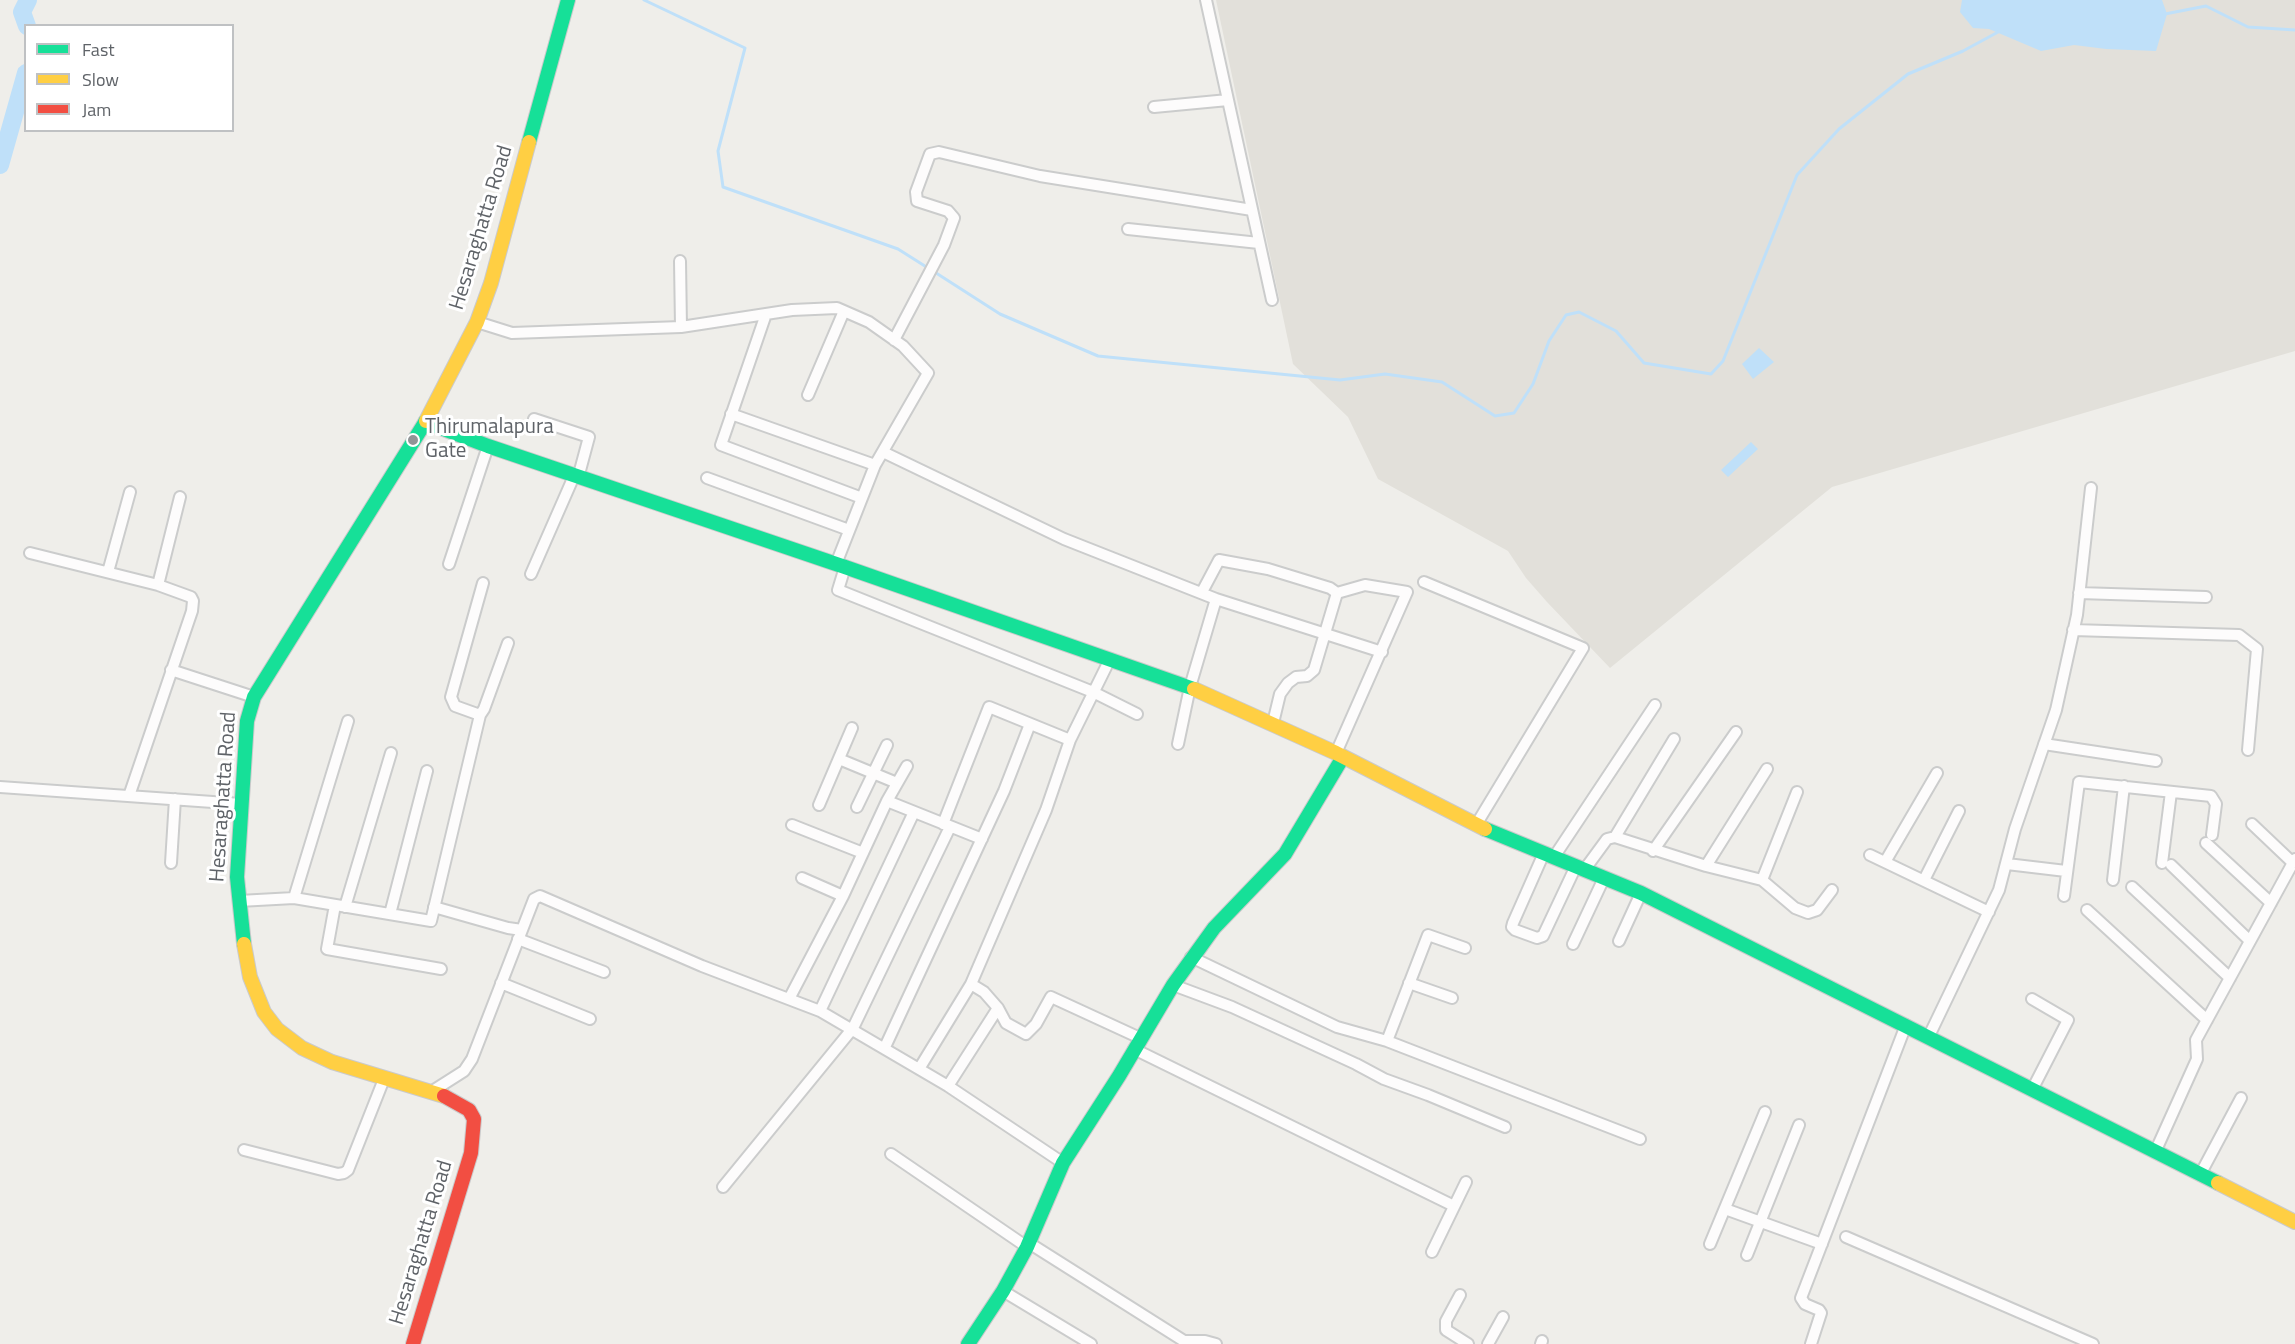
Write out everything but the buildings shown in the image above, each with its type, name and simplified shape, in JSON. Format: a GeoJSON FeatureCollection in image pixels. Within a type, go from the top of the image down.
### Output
{"type":"FeatureCollection","features":[{"type":"Feature","properties":{"kind":"street","name":"Hesaraghatta Road"},"geometry":{"type":"LineString","coordinates":[[413,1344],[471,1153],[474,1119],[469,1110],[444,1096],[332,1062],[310,1052],[277,1029],[264,1012],[250,977],[242,932],[237,877],[247,720],[254,697],[425,422],[477,322],[491,284],[568,0]]}},
{"type":"Feature","properties":{"kind":"street"},"geometry":{"type":"LineString","coordinates":[[1206,0],[1272,300]]}},
{"type":"Feature","properties":{"kind":"street"},"geometry":{"type":"LineString","coordinates":[[1154,107],[1228,100]]}},
{"type":"Feature","properties":{"kind":"street"},"geometry":{"type":"LineString","coordinates":[[894,340],[934,264],[954,218],[948,211],[917,201],[916,192],[930,154],[939,152],[1040,176],[1252,210]]}},
{"type":"Feature","properties":{"kind":"street"},"geometry":{"type":"LineString","coordinates":[[1128,229],[1259,243]]}},
{"type":"Feature","properties":{"kind":"street"},"geometry":{"type":"LineString","coordinates":[[680,261],[681,327]]}},
{"type":"Feature","properties":{"kind":"street"},"geometry":{"type":"LineString","coordinates":[[477,322],[512,333],[681,327],[803,309],[837,308],[869,322],[894,340],[928,373],[875,465],[849,530],[838,590],[1093,692],[1137,714]]}},
{"type":"Feature","properties":{"kind":"street"},"geometry":{"type":"LineString","coordinates":[[808,395],[844,311]]}},
{"type":"Feature","properties":{"kind":"street"},"geometry":{"type":"LineString","coordinates":[[766,314],[721,445],[862,498]]}},
{"type":"Feature","properties":{"kind":"street"},"geometry":{"type":"LineString","coordinates":[[731,414],[875,465]]}},
{"type":"Feature","properties":{"kind":"street"},"geometry":{"type":"LineString","coordinates":[[531,574],[576,477],[589,437],[534,419]]}},
{"type":"Feature","properties":{"kind":"street"},"geometry":{"type":"LineString","coordinates":[[425,422],[576,477],[841,565],[1190,687],[1340,755],[1476,825],[1641,893],[2033,1088],[2295,1222]]}},
{"type":"Feature","properties":{"kind":"street"},"geometry":{"type":"LineString","coordinates":[[449,564],[488,446]]}},
{"type":"Feature","properties":{"kind":"street"},"geometry":{"type":"LineString","coordinates":[[883,452],[1064,539],[1216,599],[1382,652]]}},
{"type":"Feature","properties":{"kind":"street"},"geometry":{"type":"LineString","coordinates":[[707,478],[849,530]]}},
{"type":"Feature","properties":{"kind":"street"},"geometry":{"type":"LineString","coordinates":[[1929,1036],[1999,890],[2015,829],[2056,710],[2079,593],[2091,488]]}},
{"type":"Feature","properties":{"kind":"street"},"geometry":{"type":"LineString","coordinates":[[108,572],[130,492]]}},
{"type":"Feature","properties":{"kind":"street"},"geometry":{"type":"LineString","coordinates":[[158,585],[180,497]]}},
{"type":"Feature","properties":{"kind":"street"},"geometry":{"type":"LineString","coordinates":[[30,553],[158,585],[190,597],[193,601],[129,796]]}},
{"type":"Feature","properties":{"kind":"street"},"geometry":{"type":"LineString","coordinates":[[1202,592],[1219,560],[1268,569],[1330,588],[1337,593]]}},
{"type":"Feature","properties":{"kind":"street"},"geometry":{"type":"LineString","coordinates":[[1424,582],[1583,648],[1476,825]]}},
{"type":"Feature","properties":{"kind":"street"},"geometry":{"type":"LineString","coordinates":[[480,715],[455,706],[451,697],[483,583]]}},
{"type":"Feature","properties":{"kind":"street"},"geometry":{"type":"LineString","coordinates":[[968,1344],[1003,1291],[1028,1245],[1063,1163],[1173,985],[1214,928],[1285,854],[1340,755],[1400,603],[1407,592],[1365,585],[1337,593]]}},
{"type":"Feature","properties":{"kind":"street"},"geometry":{"type":"LineString","coordinates":[[1273,723],[1280,694],[1288,682],[1296,677],[1307,676],[1314,670],[1337,593]]}},
{"type":"Feature","properties":{"kind":"street"},"geometry":{"type":"LineString","coordinates":[[2079,593],[2206,597]]}},
{"type":"Feature","properties":{"kind":"street"},"geometry":{"type":"LineString","coordinates":[[1178,744],[1190,687],[1216,599]]}},
{"type":"Feature","properties":{"kind":"street"},"geometry":{"type":"LineString","coordinates":[[2073,630],[2239,634],[2257,649],[2248,750]]}},
{"type":"Feature","properties":{"kind":"street"},"geometry":{"type":"LineString","coordinates":[[239,901],[294,898],[430,921],[480,715],[508,643]]}},
{"type":"Feature","properties":{"kind":"street"},"geometry":{"type":"LineString","coordinates":[[920,1069],[971,984],[1046,810],[1070,740],[1110,658]]}},
{"type":"Feature","properties":{"kind":"street"},"geometry":{"type":"LineString","coordinates":[[171,670],[254,697]]}},
{"type":"Feature","properties":{"kind":"street"},"geometry":{"type":"LineString","coordinates":[[1655,705],[1549,855],[1512,927],[1537,938],[1543,936],[1580,868],[1607,839],[1615,837],[1653,851],[1762,880],[1795,908],[1808,913],[1817,910],[1832,890]]}},
{"type":"Feature","properties":{"kind":"street"},"geometry":{"type":"LineString","coordinates":[[723,1187],[853,1028],[947,825],[989,707],[1070,740]]}},
{"type":"Feature","properties":{"kind":"street"},"geometry":{"type":"LineString","coordinates":[[294,898],[348,721]]}},
{"type":"Feature","properties":{"kind":"street"},"geometry":{"type":"LineString","coordinates":[[885,1047],[1004,791],[1030,724]]}},
{"type":"Feature","properties":{"kind":"street"},"geometry":{"type":"LineString","coordinates":[[819,805],[852,728]]}},
{"type":"Feature","properties":{"kind":"street"},"geometry":{"type":"LineString","coordinates":[[1653,851],[1736,732]]}},
{"type":"Feature","properties":{"kind":"street"},"geometry":{"type":"LineString","coordinates":[[1615,837],[1674,739]]}},
{"type":"Feature","properties":{"kind":"street"},"geometry":{"type":"LineString","coordinates":[[2044,744],[2156,761]]}},
{"type":"Feature","properties":{"kind":"street"},"geometry":{"type":"LineString","coordinates":[[857,807],[887,745]]}},
{"type":"Feature","properties":{"kind":"street"},"geometry":{"type":"LineString","coordinates":[[391,753],[327,950],[441,969]]}},
{"type":"Feature","properties":{"kind":"street"},"geometry":{"type":"LineString","coordinates":[[839,759],[897,783]]}},
{"type":"Feature","properties":{"kind":"street"},"geometry":{"type":"LineString","coordinates":[[789,999],[843,896],[887,801],[907,766]]}},
{"type":"Feature","properties":{"kind":"street"},"geometry":{"type":"LineString","coordinates":[[1706,866],[1767,769]]}},
{"type":"Feature","properties":{"kind":"street"},"geometry":{"type":"LineString","coordinates":[[390,914],[427,771]]}},
{"type":"Feature","properties":{"kind":"street"},"geometry":{"type":"LineString","coordinates":[[1885,862],[1937,773]]}},
{"type":"Feature","properties":{"kind":"street"},"geometry":{"type":"LineString","coordinates":[[2064,896],[2079,782],[2213,798],[2216,804],[2209,839],[2271,903]]}},
{"type":"Feature","properties":{"kind":"street"},"geometry":{"type":"LineString","coordinates":[[2113,880],[2124,786]]}},
{"type":"Feature","properties":{"kind":"street"},"geometry":{"type":"LineString","coordinates":[[0,787],[241,804]]}},
{"type":"Feature","properties":{"kind":"street"},"geometry":{"type":"LineString","coordinates":[[1762,880],[1797,792]]}},
{"type":"Feature","properties":{"kind":"street"},"geometry":{"type":"LineString","coordinates":[[2171,792],[2166,864],[2250,941]]}},
{"type":"Feature","properties":{"kind":"street"},"geometry":{"type":"LineString","coordinates":[[171,863],[176,799]]}},
{"type":"Feature","properties":{"kind":"street"},"geometry":{"type":"LineString","coordinates":[[887,801],[982,839]]}},
{"type":"Feature","properties":{"kind":"street"},"geometry":{"type":"LineString","coordinates":[[1924,880],[1959,811]]}},
{"type":"Feature","properties":{"kind":"street"},"geometry":{"type":"LineString","coordinates":[[820,1011],[914,812]]}},
{"type":"Feature","properties":{"kind":"street"},"geometry":{"type":"LineString","coordinates":[[2156,1150],[2197,1059],[2196,1041],[2294,861],[2252,824]]}},
{"type":"Feature","properties":{"kind":"street"},"geometry":{"type":"LineString","coordinates":[[792,825],[863,853]]}},
{"type":"Feature","properties":{"kind":"street"},"geometry":{"type":"LineString","coordinates":[[1870,855],[1989,912]]}},
{"type":"Feature","properties":{"kind":"street"},"geometry":{"type":"LineString","coordinates":[[2007,864],[2066,871]]}},
{"type":"Feature","properties":{"kind":"street"},"geometry":{"type":"LineString","coordinates":[[802,878],[843,896]]}},
{"type":"Feature","properties":{"kind":"street"},"geometry":{"type":"LineString","coordinates":[[1573,944],[1604,878]]}},
{"type":"Feature","properties":{"kind":"street"},"geometry":{"type":"LineString","coordinates":[[2132,887],[2230,978]]}},
{"type":"Feature","properties":{"kind":"street"},"geometry":{"type":"LineString","coordinates":[[1619,941],[1641,893]]}},
{"type":"Feature","properties":{"kind":"street"},"geometry":{"type":"LineString","coordinates":[[431,1092],[464,1071],[472,1059],[534,899],[540,896],[702,966],[820,1011],[853,1028],[948,1086],[1063,1163]]}},
{"type":"Feature","properties":{"kind":"street"},"geometry":{"type":"LineString","coordinates":[[434,907],[507,928],[604,972]]}},
{"type":"Feature","properties":{"kind":"street"},"geometry":{"type":"LineString","coordinates":[[2087,910],[2207,1020]]}},
{"type":"Feature","properties":{"kind":"street"},"geometry":{"type":"LineString","coordinates":[[1387,1041],[1428,936],[1465,948]]}},
{"type":"Feature","properties":{"kind":"street"},"geometry":{"type":"LineString","coordinates":[[1191,957],[1337,1027],[1387,1041],[1640,1139]]}},
{"type":"Feature","properties":{"kind":"street"},"geometry":{"type":"LineString","coordinates":[[501,984],[590,1019]]}},
{"type":"Feature","properties":{"kind":"street"},"geometry":{"type":"LineString","coordinates":[[971,984],[984,992],[998,1008],[1006,1023],[1026,1034],[1036,1024],[1051,997],[1137,1044],[1454,1206]]}},
{"type":"Feature","properties":{"kind":"street"},"geometry":{"type":"LineString","coordinates":[[1410,984],[1452,998]]}},
{"type":"Feature","properties":{"kind":"street"},"geometry":{"type":"LineString","coordinates":[[1173,985],[1232,1006],[1384,1079],[1505,1127]]}},
{"type":"Feature","properties":{"kind":"street"},"geometry":{"type":"LineString","coordinates":[[2032,999],[2068,1020],[2033,1088]]}},
{"type":"Feature","properties":{"kind":"street"},"geometry":{"type":"LineString","coordinates":[[948,1086],[998,1008]]}},
{"type":"Feature","properties":{"kind":"street"},"geometry":{"type":"LineString","coordinates":[[1815,1343],[1821,1313],[1805,1304],[1801,1298],[1906,1025]]}},
{"type":"Feature","properties":{"kind":"street"},"geometry":{"type":"LineString","coordinates":[[244,1150],[338,1174],[344,1173],[348,1170],[384,1079]]}},
{"type":"Feature","properties":{"kind":"street"},"geometry":{"type":"LineString","coordinates":[[2201,1173],[2241,1098]]}},
{"type":"Feature","properties":{"kind":"street"},"geometry":{"type":"LineString","coordinates":[[1710,1244],[1765,1112]]}},
{"type":"Feature","properties":{"kind":"street"},"geometry":{"type":"LineString","coordinates":[[1747,1255],[1799,1125]]}},
{"type":"Feature","properties":{"kind":"street"},"geometry":{"type":"LineString","coordinates":[[891,1154],[1028,1245],[1184,1341],[1205,1341],[1216,1344]]}},
{"type":"Feature","properties":{"kind":"street"},"geometry":{"type":"LineString","coordinates":[[1432,1252],[1466,1182]]}},
{"type":"Feature","properties":{"kind":"street"},"geometry":{"type":"LineString","coordinates":[[1725,1209],[1822,1244]]}},
{"type":"Feature","properties":{"kind":"street"},"geometry":{"type":"LineString","coordinates":[[1846,1237],[2093,1344]]}},
{"type":"Feature","properties":{"kind":"street"},"geometry":{"type":"LineString","coordinates":[[1003,1291],[1073,1340],[1091,1344]]}},
{"type":"Feature","properties":{"kind":"street"},"geometry":{"type":"LineString","coordinates":[[1460,1295],[1446,1321],[1446,1330],[1468,1344]]}},
{"type":"Feature","properties":{"kind":"street"},"geometry":{"type":"LineString","coordinates":[[1488,1344],[1503,1317]]}},
{"type":"Feature","properties":{"kind":"shaded area"},"geometry":{"type":"Polygon","coordinates":[[[1216,0],[2295,0],[2295,351],[1832,487],[1610,668],[1526,578],[1508,551],[1378,479],[1348,417],[1293,364],[1216,0]]]}},
{"type":"Feature","properties":{"kind":"water"},"geometry":{"type":"Polygon","coordinates":[[[1962,0],[2162,0],[2167,14],[2156,51],[2074,45],[2041,51],[1989,29],[1973,28],[1960,12],[1962,0]]]}},
{"type":"Feature","properties":{"kind":"water"},"geometry":{"type":"Polygon","coordinates":[[[1759,348],[1774,362],[1753,379],[1742,364],[1759,348]]]}},
{"type":"Feature","properties":{"kind":"water"},"geometry":{"type":"Polygon","coordinates":[[[1751,442],[1758,449],[1728,477],[1721,470],[1751,442]]]}},
{"type":"Feature","properties":{"kind":"waterway"},"geometry":{"type":"LineString","coordinates":[[26,24],[22,12],[28,0]]}},
{"type":"Feature","properties":{"kind":"waterway"},"geometry":{"type":"LineString","coordinates":[[644,0],[745,48],[718,151],[723,187],[898,249],[928,268]]}},
{"type":"Feature","properties":{"kind":"waterway"},"geometry":{"type":"LineString","coordinates":[[2165,14],[2206,6],[2248,27],[2295,30]]}},
{"type":"Feature","properties":{"kind":"waterway"},"geometry":{"type":"LineString","coordinates":[[933,271],[1000,314],[1098,356],[1340,380],[1385,374],[1442,382],[1495,416],[1514,413],[1533,384],[1549,341],[1566,315],[1579,312],[1616,331],[1644,363],[1711,374],[1723,361],[1797,175],[1839,129],[1908,74],[1963,51],[2000,31]]}},
{"type":"Feature","properties":{"kind":"waterway"},"geometry":{"type":"LineString","coordinates":[[0,165],[24,80]]}},
{"type":"Feature","properties":{"kind":"traffic: fast"},"geometry":{"type":"LineString","coordinates":[[529,142],[568,0]]}},
{"type":"Feature","properties":{"kind":"traffic: fast"},"geometry":{"type":"LineString","coordinates":[[244,944],[237,877],[247,721],[254,697],[426,421]]}},
{"type":"Feature","properties":{"kind":"traffic: fast"},"geometry":{"type":"LineString","coordinates":[[425,422],[488,446],[1194,689]]}},
{"type":"Feature","properties":{"kind":"traffic: fast"},"geometry":{"type":"LineString","coordinates":[[968,1344],[1003,1291],[1027,1247],[1063,1163],[1119,1076],[1173,985],[1214,928],[1285,854],[1343,757]]}},
{"type":"Feature","properties":{"kind":"traffic: fast"},"geometry":{"type":"LineString","coordinates":[[1485,829],[1641,893],[2218,1183]]}},
{"type":"Feature","properties":{"kind":"traffic: slow"},"geometry":{"type":"LineString","coordinates":[[426,421],[477,322],[491,283],[529,142]]}},
{"type":"Feature","properties":{"kind":"traffic: slow"},"geometry":{"type":"LineString","coordinates":[[1194,689],[1336,753],[1485,829]]}},
{"type":"Feature","properties":{"kind":"traffic: slow"},"geometry":{"type":"LineString","coordinates":[[244,944],[250,977],[264,1012],[277,1029],[302,1048],[332,1062],[444,1096]]}},
{"type":"Feature","properties":{"kind":"traffic: slow"},"geometry":{"type":"LineString","coordinates":[[2218,1183],[2295,1222]]}},
{"type":"Feature","properties":{"kind":"traffic: jam"},"geometry":{"type":"LineString","coordinates":[[413,1344],[471,1153],[474,1119],[469,1110],[444,1096]]}},
{"type":"Feature","properties":{"kind":"place","name":"Thirumalapura Gate"},"geometry":{"type":"Point","coordinates":[413,440]}}]}
